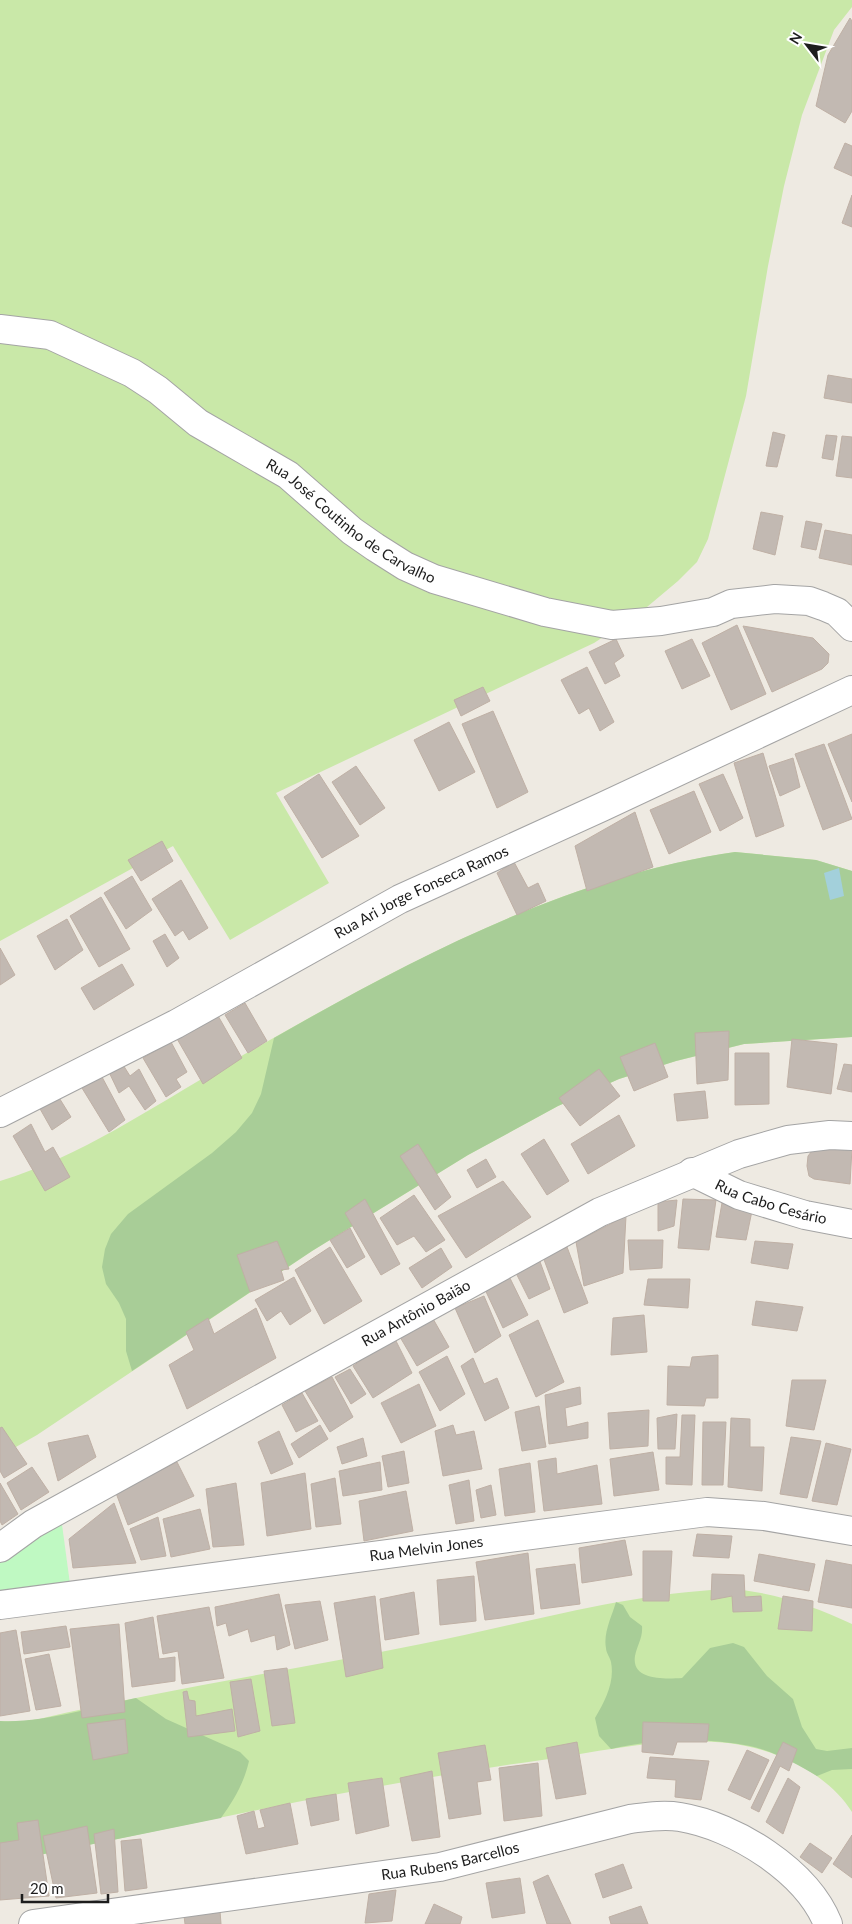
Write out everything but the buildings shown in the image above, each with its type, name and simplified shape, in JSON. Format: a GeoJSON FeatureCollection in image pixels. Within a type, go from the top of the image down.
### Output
{"type":"FeatureCollection","features":[{"type":"Feature","properties":{"kind":"street","name":"Rua José Coutinho de Carvalho"},"geometry":{"type":"LineString","coordinates":[[0,329],[50,335],[132,373],[158,390],[198,423],[288,475],[375,547],[405,566],[434,580],[544,612],[612,625],[661,621],[713,612],[731,604],[775,599],[809,601],[837,612],[852,627]]}},
{"type":"Feature","properties":{"kind":"street","name":"Rua Ari Jorge Fonseca Ramos"},"geometry":{"type":"LineString","coordinates":[[0,1113],[176,1024],[400,899],[602,808],[852,690]]}},
{"type":"Feature","properties":{"kind":"street","name":"Rua Antônio Baião"},"geometry":{"type":"LineString","coordinates":[[0,1548],[32,1524],[600,1212],[738,1154],[788,1140],[830,1135],[852,1136]]}},
{"type":"Feature","properties":{"kind":"street","name":"Rua Cabo Cesário"},"geometry":{"type":"LineString","coordinates":[[692,1172],[739,1195],[805,1215],[852,1224]]}},
{"type":"Feature","properties":{"kind":"street","name":"Rua Melvin Jones"},"geometry":{"type":"LineString","coordinates":[[0,1605],[706,1512],[764,1516],[852,1531]]}},
{"type":"Feature","properties":{"kind":"street","name":"Rua Rubens Barcellos"},"geometry":{"type":"LineString","coordinates":[[33,1924],[440,1867],[630,1819],[660,1815],[679,1817],[703,1823],[747,1842],[766,1854],[801,1883],[828,1924]]}},
{"type":"Feature","properties":{"kind":"green space"},"geometry":{"type":"Polygon","coordinates":[[[0,0],[852,0],[852,7],[834,30],[802,115],[784,186],[768,266],[746,396],[708,539],[697,562],[678,581],[641,612],[594,643],[276,793],[329,883],[230,940],[173,846],[0,941],[0,0]]]}},
{"type":"Feature","properties":{"kind":"green space"},"geometry":{"type":"Polygon","coordinates":[[[735,852],[816,860],[852,871],[852,1037],[744,1044],[676,1061],[619,1079],[558,1106],[468,1155],[312,1251],[37,1435],[0,1456],[0,1181],[59,1159],[87,1145],[345,998],[407,965],[470,935],[534,908],[600,884],[666,865],[735,852]]]}},
{"type":"Feature","properties":{"kind":"green space"},"geometry":{"type":"Polygon","coordinates":[[[735,852],[816,860],[852,871],[852,1037],[744,1044],[676,1061],[619,1079],[558,1106],[468,1155],[312,1251],[132,1371],[126,1351],[126,1319],[119,1303],[106,1284],[102,1267],[105,1249],[111,1234],[128,1214],[212,1153],[236,1132],[252,1113],[261,1094],[274,1038],[383,978],[439,949],[496,923],[554,900],[613,880],[674,864],[735,852]]]}},
{"type":"Feature","properties":{"kind":"green space"},"geometry":{"type":"Polygon","coordinates":[[[61,1517],[70,1584],[0,1598],[0,1560],[61,1517]]]}},
{"type":"Feature","properties":{"kind":"green space"},"geometry":{"type":"Polygon","coordinates":[[[728,1589],[744,1590],[792,1600],[852,1624],[852,1812],[828,1785],[814,1774],[780,1756],[763,1750],[728,1743],[681,1741],[611,1749],[474,1770],[338,1794],[0,1863],[0,1721],[20,1722],[39,1719],[134,1698],[421,1644],[612,1603],[689,1592],[728,1589]]]}},
{"type":"Feature","properties":{"kind":"green space"},"geometry":{"type":"Polygon","coordinates":[[[616,1602],[623,1605],[630,1617],[642,1626],[642,1634],[635,1656],[635,1664],[638,1670],[651,1677],[682,1678],[710,1648],[733,1643],[744,1647],[767,1676],[793,1699],[802,1727],[816,1749],[827,1751],[852,1748],[852,1769],[832,1770],[817,1776],[767,1751],[750,1746],[716,1741],[662,1741],[611,1749],[599,1736],[595,1718],[606,1698],[612,1677],[612,1669],[605,1642],[608,1625],[616,1602]]]}},
{"type":"Feature","properties":{"kind":"green space"},"geometry":{"type":"Polygon","coordinates":[[[136,1698],[166,1719],[240,1752],[249,1761],[238,1791],[221,1818],[0,1863],[0,1721],[34,1720],[136,1698]]]}},
{"type":"Feature","properties":{"kind":"water"},"geometry":{"type":"Polygon","coordinates":[[[839,868],[844,896],[830,900],[824,873],[839,868]]]}}]}
